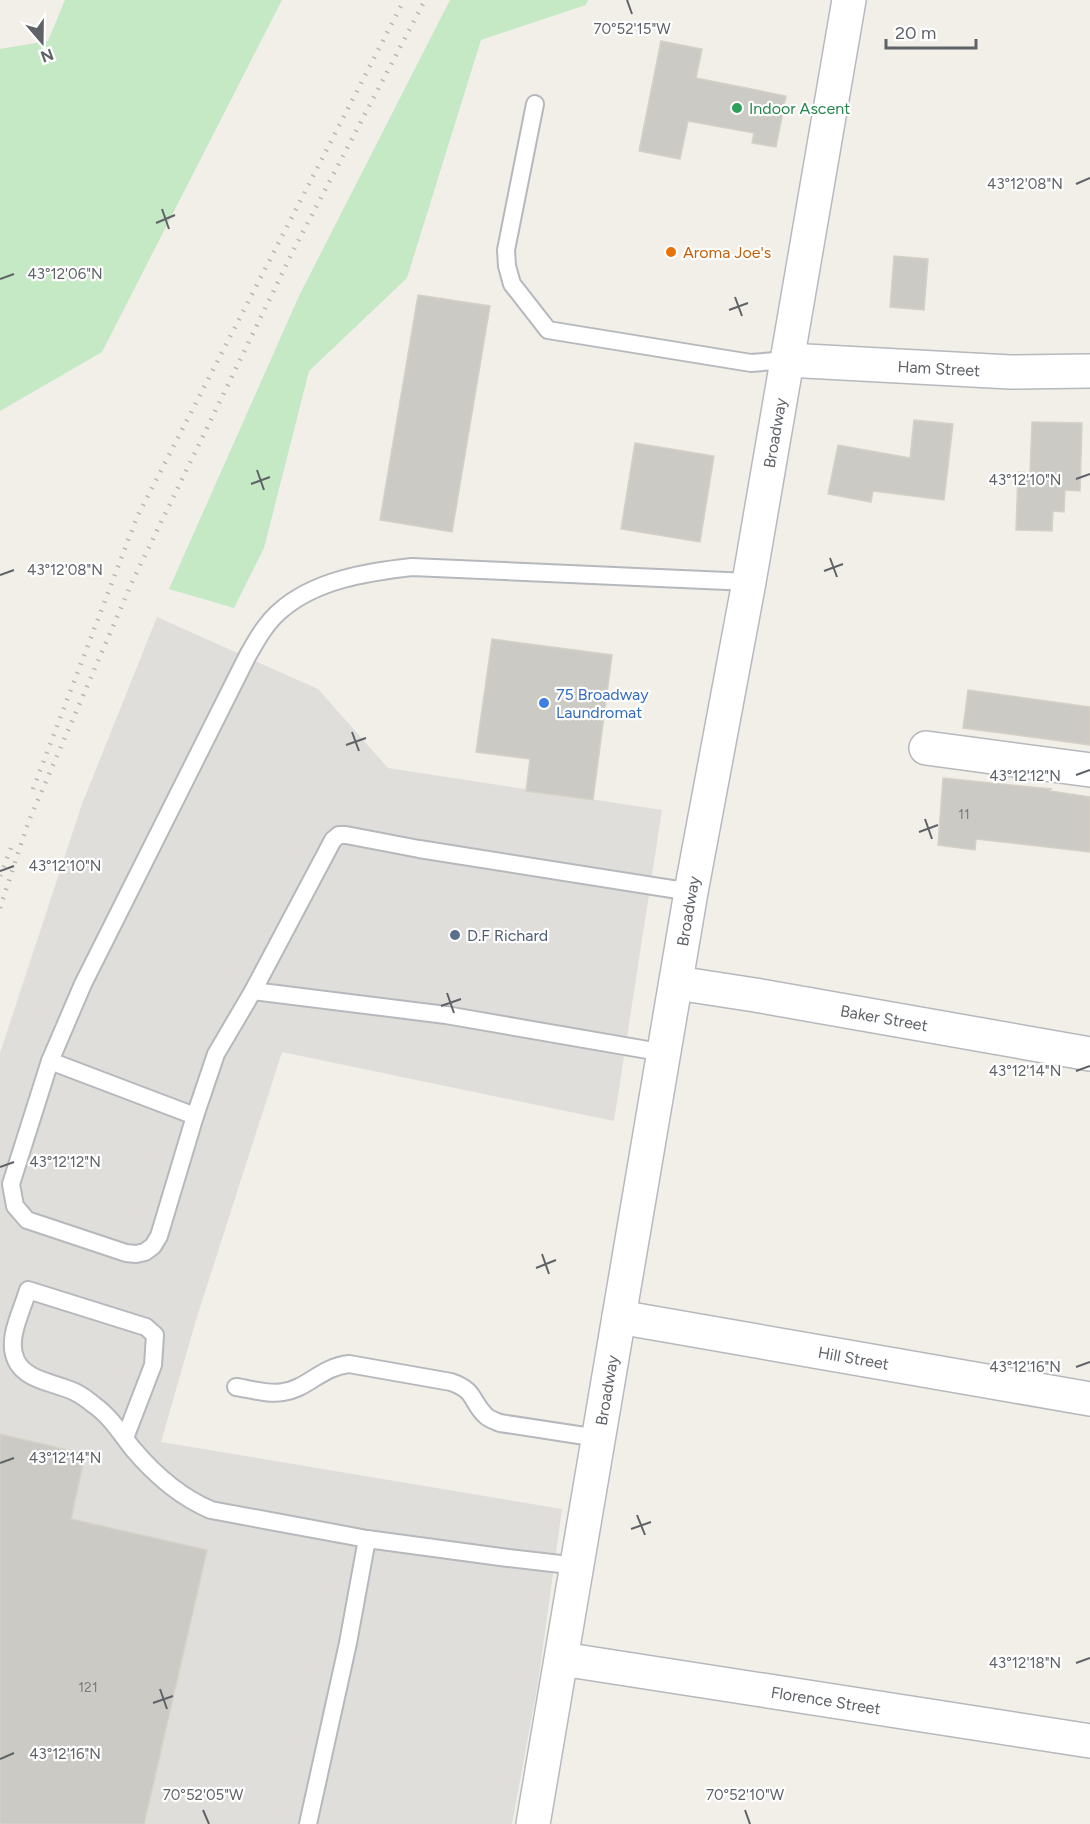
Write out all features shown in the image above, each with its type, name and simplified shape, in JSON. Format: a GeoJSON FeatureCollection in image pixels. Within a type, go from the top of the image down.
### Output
{"type":"FeatureCollection","features":[{"type":"Feature","properties":{"kind":"street","name":"Broadway"},"geometry":{"type":"LineString","coordinates":[[533,1824],[691,892],[749,582],[849,0]]}},
{"type":"Feature","properties":{"kind":"street","name":"Ham Street"},"geometry":{"type":"LineString","coordinates":[[787,360],[1010,372],[1090,371]]}},
{"type":"Feature","properties":{"kind":"street"},"geometry":{"type":"LineString","coordinates":[[926,748],[1090,770]]}},
{"type":"Feature","properties":{"kind":"street","name":"Baker Street"},"geometry":{"type":"LineString","coordinates":[[677,983],[801,1002],[1090,1054]]}},
{"type":"Feature","properties":{"kind":"street","name":"Hill Street"},"geometry":{"type":"LineString","coordinates":[[619,1317],[1090,1399]]}},
{"type":"Feature","properties":{"kind":"street","name":"Florence Street"},"geometry":{"type":"LineString","coordinates":[[562,1659],[1090,1741]]}},
{"type":"Feature","properties":{"kind":"lane"},"geometry":{"type":"LineString","coordinates":[[535,104],[506,250],[512,284],[548,330],[751,363],[787,360]]}},
{"type":"Feature","properties":{"kind":"lane"},"geometry":{"type":"LineString","coordinates":[[691,892],[419,849],[346,835],[339,836],[333,840],[253,991],[216,1054],[195,1116],[164,1224],[153,1246],[145,1252],[126,1253],[27,1220],[15,1206],[10,1184],[50,1061],[82,984],[247,657],[260,633],[280,611],[306,594],[335,582],[371,572],[412,567],[749,582]]}},
{"type":"Feature","properties":{"kind":"lane"},"geometry":{"type":"LineString","coordinates":[[253,991],[446,1015],[665,1053]]}},
{"type":"Feature","properties":{"kind":"lane"},"geometry":{"type":"LineString","coordinates":[[50,1061],[195,1116]]}},
{"type":"Feature","properties":{"kind":"lane"},"geometry":{"type":"LineString","coordinates":[[125,1438],[153,1365],[154,1335],[146,1327],[28,1290],[13,1338],[16,1363],[27,1373],[75,1392],[97,1407],[145,1462],[173,1489],[192,1502],[212,1510],[367,1539],[578,1566]]}},
{"type":"Feature","properties":{"kind":"lane"},"geometry":{"type":"LineString","coordinates":[[236,1387],[281,1393],[294,1389],[336,1366],[349,1364],[464,1386],[473,1395],[486,1417],[500,1423],[598,1438]]}},
{"type":"Feature","properties":{"kind":"lane"},"geometry":{"type":"LineString","coordinates":[[308,1824],[348,1643],[367,1539]]}},
{"type":"Feature","properties":{"kind":"shaded area"},"geometry":{"type":"Polygon","coordinates":[[[157,617],[318,689],[388,768],[662,810],[614,1121],[282,1052],[196,1320],[161,1442],[562,1509],[538,1683],[512,1824],[0,1824],[0,1053],[82,804],[157,617]]]}},
{"type":"Feature","properties":{"kind":"green space"},"geometry":{"type":"Polygon","coordinates":[[[65,0],[282,0],[102,352],[0,411],[0,49],[48,41],[65,0]]]}},
{"type":"Feature","properties":{"kind":"green space"},"geometry":{"type":"Polygon","coordinates":[[[450,0],[588,0],[586,5],[481,40],[407,278],[309,371],[264,548],[234,608],[169,589],[299,296],[450,0]]]}},
{"type":"Feature","properties":{"kind":"building"},"geometry":{"type":"Polygon","coordinates":[[[661,41],[702,49],[696,78],[786,96],[776,147],[752,143],[754,133],[688,121],[680,159],[639,151],[661,41]]]}},
{"type":"Feature","properties":{"kind":"building"},"geometry":{"type":"Polygon","coordinates":[[[894,256],[928,259],[924,310],[890,307],[894,256]]]}},
{"type":"Feature","properties":{"kind":"building"},"geometry":{"type":"Polygon","coordinates":[[[418,295],[490,306],[452,532],[380,520],[418,295]]]}},
{"type":"Feature","properties":{"kind":"building"},"geometry":{"type":"Polygon","coordinates":[[[914,420],[953,424],[944,500],[873,491],[871,502],[828,494],[838,445],[910,458],[914,420]]]}},
{"type":"Feature","properties":{"kind":"building"},"geometry":{"type":"Polygon","coordinates":[[[1032,422],[1082,423],[1080,491],[1065,490],[1064,512],[1053,511],[1052,531],[1016,530],[1018,472],[1030,473],[1032,422]]]}},
{"type":"Feature","properties":{"kind":"building"},"geometry":{"type":"Polygon","coordinates":[[[635,443],[714,456],[700,542],[621,529],[635,443]]]}},
{"type":"Feature","properties":{"kind":"building","name":"75 Broadway Laundromat"},"geometry":{"type":"Polygon","coordinates":[[[492,639],[612,655],[593,800],[526,791],[530,759],[476,752],[492,639]]]}},
{"type":"Feature","properties":{"kind":"building"},"geometry":{"type":"Polygon","coordinates":[[[968,690],[1090,707],[1090,745],[963,728],[968,690]]]}},
{"type":"Feature","properties":{"kind":"building"},"geometry":{"type":"Polygon","coordinates":[[[943,778],[1051,789],[1050,791],[1090,797],[1090,852],[976,839],[975,850],[938,845],[943,778]]]}},
{"type":"Feature","properties":{"kind":"building"},"geometry":{"type":"Polygon","coordinates":[[[0,1434],[85,1454],[71,1519],[207,1550],[144,1824],[0,1824],[0,1434]]]}},
{"type":"Feature","properties":{"kind":"railway"},"geometry":{"type":"LineString","coordinates":[[33,789],[137,517],[404,0]]}},
{"type":"Feature","properties":{"kind":"railway"},"geometry":{"type":"LineString","coordinates":[[0,908],[28,823],[133,580],[294,249],[425,0]]}},
{"type":"Feature","properties":{"kind":"railway"},"geometry":{"type":"LineString","coordinates":[[0,876],[13,843]]}},
{"type":"Feature","properties":{"kind":"place","name":"Indoor Ascent"},"geometry":{"type":"Point","coordinates":[737,108]}},
{"type":"Feature","properties":{"kind":"place","name":"Aroma Joe's"},"geometry":{"type":"Point","coordinates":[671,252]}},
{"type":"Feature","properties":{"kind":"place","name":"75 Broadway Laundromat"},"geometry":{"type":"Point","coordinates":[544,703]}},
{"type":"Feature","properties":{"kind":"place","name":"D.F Richard"},"geometry":{"type":"Point","coordinates":[455,935]}}]}
